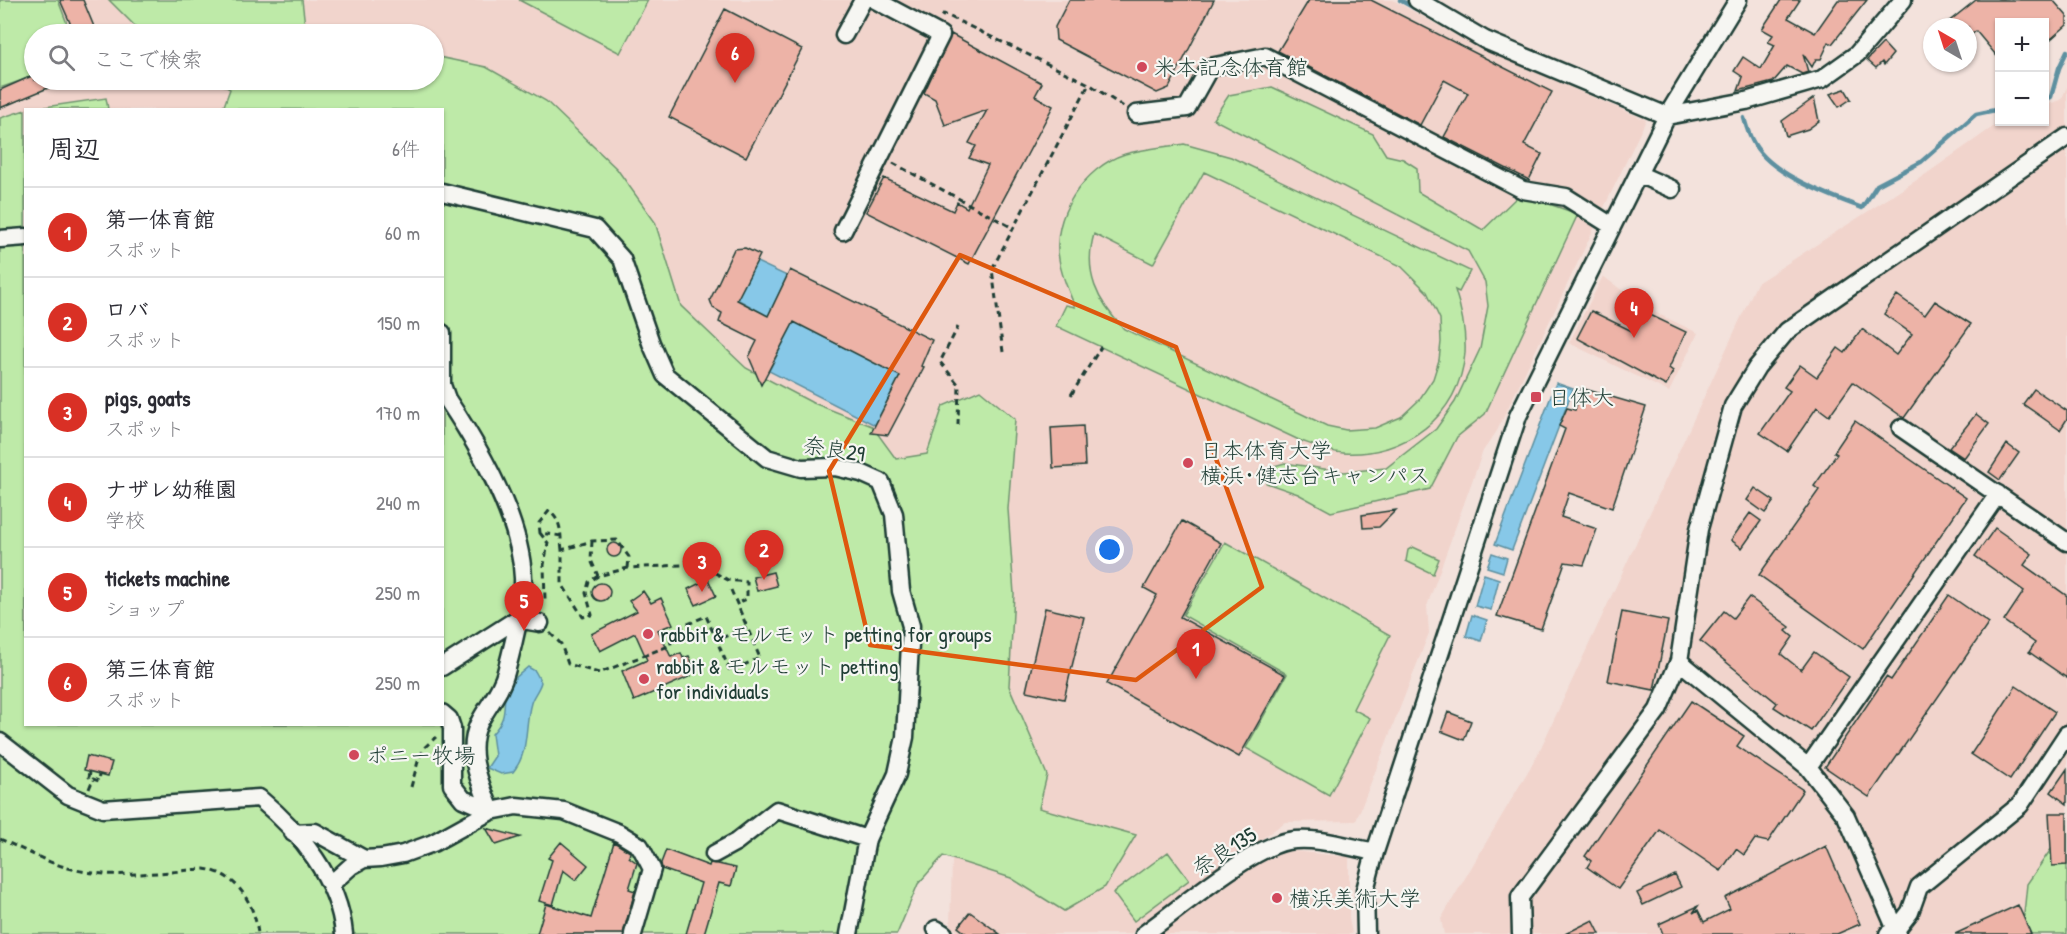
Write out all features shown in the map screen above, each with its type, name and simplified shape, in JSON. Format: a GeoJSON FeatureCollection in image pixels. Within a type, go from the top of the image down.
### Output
{"type":"FeatureCollection","features":[{"type":"Feature","properties":{"kind":"street"},"geometry":{"type":"LineString","coordinates":[[844,35],[863,0]]}},
{"type":"Feature","properties":{"kind":"street"},"geometry":{"type":"LineString","coordinates":[[843,231],[941,35],[875,0]]}},
{"type":"Feature","properties":{"kind":"street"},"geometry":{"type":"LineString","coordinates":[[1417,0],[1485,40],[1667,116],[1746,101],[1822,78],[1857,54],[1904,0]]}},
{"type":"Feature","properties":{"kind":"street"},"geometry":{"type":"LineString","coordinates":[[1366,934],[1365,890],[1375,852],[1515,423],[1667,116],[1738,0]]}},
{"type":"Feature","properties":{"kind":"street"},"geometry":{"type":"LineString","coordinates":[[1136,114],[1187,108],[1210,67],[1265,56],[1523,190],[1566,196],[1612,226]]}},
{"type":"Feature","properties":{"kind":"street"},"geometry":{"type":"LineString","coordinates":[[1521,934],[1521,897],[1658,710],[1678,661],[1699,529],[1733,405],[1757,367],[1787,331],[2065,144]]}},
{"type":"Feature","properties":{"kind":"street"},"geometry":{"type":"LineString","coordinates":[[1638,174],[1672,189]]}},
{"type":"Feature","properties":{"kind":"street","name":"奈良29"},"geometry":{"type":"LineString","coordinates":[[444,192],[595,229],[622,259],[651,343],[665,375],[767,458],[801,468],[836,467],[861,473],[881,482],[894,514],[901,591],[911,626],[905,737],[897,774],[867,839],[849,934]]}},
{"type":"Feature","properties":{"kind":"street"},"geometry":{"type":"LineString","coordinates":[[0,239],[24,237]]}},
{"type":"Feature","properties":{"kind":"street"},"geometry":{"type":"LineString","coordinates":[[444,390],[494,480],[522,564],[523,580],[506,674],[498,696],[479,724],[475,741],[473,759],[491,811]]}},
{"type":"Feature","properties":{"kind":"street"},"geometry":{"type":"LineString","coordinates":[[1901,428],[2067,542]]}},
{"type":"Feature","properties":{"kind":"street"},"geometry":{"type":"LineString","coordinates":[[1808,768],[1998,494]]}},
{"type":"Feature","properties":{"kind":"street"},"geometry":{"type":"LineString","coordinates":[[444,666],[517,619],[540,623]]}},
{"type":"Feature","properties":{"kind":"street"},"geometry":{"type":"LineString","coordinates":[[1678,661],[1808,768],[1846,816],[1894,933]]}},
{"type":"Feature","properties":{"kind":"street"},"geometry":{"type":"LineString","coordinates":[[444,715],[449,719],[452,728],[452,785],[463,799],[491,811]]}},
{"type":"Feature","properties":{"kind":"street"},"geometry":{"type":"LineString","coordinates":[[1894,933],[1910,912],[1919,887],[2020,805],[2067,734]]}},
{"type":"Feature","properties":{"kind":"street"},"geometry":{"type":"LineString","coordinates":[[0,742],[68,795],[102,809],[259,798],[306,846],[331,884],[344,934]]}},
{"type":"Feature","properties":{"kind":"street"},"geometry":{"type":"LineString","coordinates":[[331,884],[351,866],[364,859],[403,854],[433,843],[491,811],[516,806],[564,812],[619,833],[640,846],[652,869],[633,934]]}},
{"type":"Feature","properties":{"kind":"street"},"geometry":{"type":"LineString","coordinates":[[714,854],[736,842],[777,810],[867,839]]}},
{"type":"Feature","properties":{"kind":"street"},"geometry":{"type":"LineString","coordinates":[[293,833],[315,832],[364,859]]}},
{"type":"Feature","properties":{"kind":"street","name":"奈良135"},"geometry":{"type":"LineString","coordinates":[[1144,934],[1229,872],[1267,848],[1289,841],[1324,843],[1375,852]]}},
{"type":"Feature","properties":{"kind":"path"},"geometry":{"type":"LineString","coordinates":[[935,32],[944,14],[1089,84],[1136,114]]}},
{"type":"Feature","properties":{"kind":"path"},"geometry":{"type":"LineString","coordinates":[[1003,352],[992,269],[1089,84]]}},
{"type":"Feature","properties":{"kind":"path"},"geometry":{"type":"LineString","coordinates":[[881,156],[1013,228]]}},
{"type":"Feature","properties":{"kind":"path"},"geometry":{"type":"LineString","coordinates":[[958,327],[940,362],[959,386],[958,425]]}},
{"type":"Feature","properties":{"kind":"path"},"geometry":{"type":"LineString","coordinates":[[1071,395],[1101,346]]}},
{"type":"Feature","properties":{"kind":"path"},"geometry":{"type":"LineString","coordinates":[[520,598],[545,600],[544,565],[548,543],[540,533],[539,523],[549,511],[557,517],[562,536],[562,584],[583,617],[592,615],[586,593],[589,582],[598,576],[628,568],[699,564],[728,580],[747,582],[747,599],[737,603]]}},
{"type":"Feature","properties":{"kind":"path"},"geometry":{"type":"LineString","coordinates":[[540,533],[562,536]]}},
{"type":"Feature","properties":{"kind":"path"},"geometry":{"type":"LineString","coordinates":[[562,550],[592,541],[617,540],[629,557],[628,568]]}},
{"type":"Feature","properties":{"kind":"path"},"geometry":{"type":"LineString","coordinates":[[592,541],[591,560],[598,576]]}},
{"type":"Feature","properties":{"kind":"path"},"geometry":{"type":"LineString","coordinates":[[540,623],[561,644],[568,664],[599,673],[671,645],[670,632],[706,615],[729,671],[760,658],[731,590]]}},
{"type":"Feature","properties":{"kind":"path"},"geometry":{"type":"LineString","coordinates":[[717,640],[747,627]]}},
{"type":"Feature","properties":{"kind":"path"},"geometry":{"type":"LineString","coordinates":[[411,787],[419,758],[438,732]]}},
{"type":"Feature","properties":{"kind":"path"},"geometry":{"type":"LineString","coordinates":[[90,772],[89,777],[93,780]]}},
{"type":"Feature","properties":{"kind":"path"},"geometry":{"type":"LineString","coordinates":[[0,839],[51,862],[77,870],[123,874],[206,869],[228,879],[241,889],[254,908],[258,934]]}},
{"type":"Feature","properties":{"kind":"highlighted area"},"geometry":{"type":"Polygon","coordinates":[[[960,255],[1176,347],[1262,587],[1136,680],[870,645],[829,471],[960,255]]]}},
{"type":"Feature","properties":{"kind":"shaded area","name":"日本体育大学 横浜･健志台キャンパス"},"geometry":{"type":"Polygon","coordinates":[[[0,0],[1393,0],[1477,47],[1646,120],[1497,431],[1483,451],[1427,606],[1429,633],[1356,821],[1285,822],[1130,934],[961,934],[950,925],[956,737],[872,426],[811,402],[746,368],[681,306],[655,222],[486,67],[444,58],[444,24],[24,24],[24,90],[253,90],[220,108],[24,108],[24,145],[0,150],[0,0]]]}},
{"type":"Feature","properties":{"kind":"shaded area"},"geometry":{"type":"Polygon","coordinates":[[[2067,87],[2067,934],[1444,934],[1441,919],[1537,756],[1757,283],[1926,174],[1995,126],[2049,126],[2049,104],[2061,100],[2067,87]]]}},
{"type":"Feature","properties":{"kind":"shaded area"},"geometry":{"type":"Polygon","coordinates":[[[1603,276],[1644,307],[1698,333],[1669,392],[1569,343],[1603,276]]]}},
{"type":"Feature","properties":{"kind":"shaded area","name":"横浜美術大学"},"geometry":{"type":"Polygon","coordinates":[[[1284,850],[1349,857],[1349,918],[1352,934],[1161,934],[1230,877],[1284,850]]]}},
{"type":"Feature","properties":{"kind":"green space"},"geometry":{"type":"Polygon","coordinates":[[[0,0],[58,0],[67,24],[24,24],[24,80],[0,88],[0,0]]]}},
{"type":"Feature","properties":{"kind":"green space"},"geometry":{"type":"Polygon","coordinates":[[[109,0],[302,0],[305,24],[133,24],[109,0]]]}},
{"type":"Feature","properties":{"kind":"green space"},"geometry":{"type":"Polygon","coordinates":[[[519,0],[648,0],[620,53],[519,0]]]}},
{"type":"Feature","properties":{"kind":"green space"},"geometry":{"type":"Polygon","coordinates":[[[444,58],[486,67],[546,101],[617,169],[655,222],[681,306],[746,368],[811,402],[872,426],[896,459],[927,454],[943,406],[980,390],[1015,419],[1008,509],[1014,594],[1009,686],[1047,775],[1039,808],[1136,835],[1105,887],[1064,911],[1011,878],[943,856],[918,884],[897,934],[0,934],[0,118],[24,110],[24,726],[444,726],[444,108],[220,108],[224,106],[230,90],[444,90],[444,58]]]}},
{"type":"Feature","properties":{"kind":"green space"},"geometry":{"type":"Polygon","coordinates":[[[1272,87],[1373,134],[1386,155],[1403,159],[1417,168],[1418,192],[1483,230],[1520,194],[1578,214],[1485,414],[1457,437],[1430,489],[1331,512],[1298,494],[1266,483],[1259,470],[1285,463],[1344,472],[1386,468],[1436,429],[1455,402],[1480,349],[1488,306],[1485,282],[1468,251],[1213,119],[1229,95],[1272,87]]]}},
{"type":"Feature","properties":{"kind":"green space"},"geometry":{"type":"Polygon","coordinates":[[[106,98],[108,108],[38,108],[106,98]]]}},
{"type":"Feature","properties":{"kind":"green space"},"geometry":{"type":"Polygon","coordinates":[[[1184,144],[1231,157],[1470,271],[1459,292],[1455,290],[1462,313],[1465,337],[1461,376],[1452,396],[1425,428],[1407,440],[1387,448],[1343,453],[1326,450],[1299,440],[1056,326],[1066,305],[1075,307],[1062,271],[1058,243],[1060,227],[1074,196],[1096,170],[1110,161],[1132,152],[1184,144]],[[1204,172],[1153,264],[1094,234],[1090,261],[1095,286],[1100,297],[1124,329],[1327,426],[1346,430],[1375,428],[1401,417],[1419,400],[1433,379],[1439,360],[1440,319],[1427,292],[1401,266],[1204,172]]]}},
{"type":"Feature","properties":{"kind":"green space"},"geometry":{"type":"Polygon","coordinates":[[[1225,542],[1390,635],[1353,709],[1370,718],[1329,795],[1246,748],[1287,674],[1183,615],[1225,542]]]}},
{"type":"Feature","properties":{"kind":"green space"},"geometry":{"type":"Polygon","coordinates":[[[1413,547],[1439,559],[1433,574],[1406,561],[1408,550],[1413,547]]]}},
{"type":"Feature","properties":{"kind":"green space"},"geometry":{"type":"Polygon","coordinates":[[[2067,826],[2067,934],[2022,934],[2027,884],[2067,826]]]}},
{"type":"Feature","properties":{"kind":"green space"},"geometry":{"type":"Polygon","coordinates":[[[1168,852],[1189,880],[1134,921],[1113,893],[1168,852]]]}},
{"type":"Feature","properties":{"kind":"water"},"geometry":{"type":"Polygon","coordinates":[[[744,256],[787,276],[768,316],[726,293],[744,256]]]}},
{"type":"Feature","properties":{"kind":"water"},"geometry":{"type":"Polygon","coordinates":[[[794,322],[900,376],[875,425],[769,371],[794,322]]]}},
{"type":"Feature","properties":{"kind":"water"},"geometry":{"type":"Polygon","coordinates":[[[1556,383],[1573,389],[1512,550],[1495,544],[1556,383]]]}},
{"type":"Feature","properties":{"kind":"water"},"geometry":{"type":"Polygon","coordinates":[[[1492,553],[1507,558],[1503,572],[1487,567],[1492,553]]]}},
{"type":"Feature","properties":{"kind":"water"},"geometry":{"type":"Polygon","coordinates":[[[1484,574],[1499,579],[1491,610],[1475,606],[1484,574]]]}},
{"type":"Feature","properties":{"kind":"water"},"geometry":{"type":"Polygon","coordinates":[[[1472,615],[1487,620],[1481,641],[1466,636],[1472,615]]]}},
{"type":"Feature","properties":{"kind":"water"},"geometry":{"type":"Polygon","coordinates":[[[528,667],[535,671],[541,682],[531,703],[522,756],[513,772],[501,774],[487,768],[495,756],[492,734],[503,717],[506,686],[528,667]]]}},
{"type":"Feature","properties":{"kind":"building"},"geometry":{"type":"Polygon","coordinates":[[[60,0],[83,0],[93,24],[71,24],[60,0]]]}},
{"type":"Feature","properties":{"kind":"building","name":"米本記念体育館"},"geometry":{"type":"Polygon","coordinates":[[[1069,0],[1214,0],[1169,88],[1157,93],[1056,40],[1055,27],[1069,0]]]}},
{"type":"Feature","properties":{"kind":"building"},"geometry":{"type":"Polygon","coordinates":[[[1309,0],[1371,0],[1552,92],[1524,145],[1542,154],[1529,180],[1444,137],[1468,93],[1444,80],[1420,125],[1278,51],[1309,0]]]}},
{"type":"Feature","properties":{"kind":"building"},"geometry":{"type":"Polygon","coordinates":[[[1781,0],[1800,0],[1788,18],[1815,33],[1838,0],[1867,0],[1832,44],[1829,42],[1821,59],[1816,59],[1812,67],[1803,54],[1808,72],[1802,74],[1787,66],[1773,82],[1738,91],[1743,77],[1734,71],[1743,57],[1761,69],[1775,45],[1768,42],[1773,35],[1762,29],[1781,0]]]}},
{"type":"Feature","properties":{"kind":"building"},"geometry":{"type":"Polygon","coordinates":[[[1976,0],[2053,0],[2067,16],[2067,25],[2049,41],[2049,18],[1995,18],[1995,54],[1977,32],[1977,18],[1953,18],[1976,0]]]}},
{"type":"Feature","properties":{"kind":"building"},"geometry":{"type":"Polygon","coordinates":[[[725,9],[802,49],[746,157],[669,117],[725,9]]]}},
{"type":"Feature","properties":{"kind":"building"},"geometry":{"type":"Polygon","coordinates":[[[951,34],[1042,83],[1035,96],[1053,106],[969,264],[866,212],[884,178],[953,211],[957,202],[967,208],[988,165],[969,158],[976,146],[969,143],[987,110],[945,125],[935,99],[924,93],[951,34]]]}},
{"type":"Feature","properties":{"kind":"building"},"geometry":{"type":"Polygon","coordinates":[[[1883,43],[1893,54],[1884,65],[1882,62],[1876,68],[1867,60],[1883,43]]]}},
{"type":"Feature","properties":{"kind":"building"},"geometry":{"type":"Polygon","coordinates":[[[24,79],[24,90],[43,90],[0,108],[0,90],[24,79]]]}},
{"type":"Feature","properties":{"kind":"building"},"geometry":{"type":"Polygon","coordinates":[[[1845,89],[1851,99],[1839,107],[1830,94],[1845,89]]]}},
{"type":"Feature","properties":{"kind":"building"},"geometry":{"type":"Polygon","coordinates":[[[1814,98],[1819,121],[1808,129],[1786,136],[1782,121],[1814,98]]]}},
{"type":"Feature","properties":{"kind":"building"},"geometry":{"type":"Polygon","coordinates":[[[745,248],[760,255],[737,300],[768,316],[790,270],[932,340],[921,366],[924,367],[888,435],[871,433],[900,376],[794,322],[761,385],[749,357],[757,341],[719,322],[722,313],[713,308],[710,300],[734,249],[745,248]]]}},
{"type":"Feature","properties":{"kind":"building"},"geometry":{"type":"Polygon","coordinates":[[[1897,295],[1925,315],[1935,301],[1971,324],[1904,418],[1853,382],[1829,416],[1817,407],[1787,451],[1760,433],[1790,391],[1784,387],[1800,365],[1817,377],[1838,348],[1845,353],[1862,329],[1896,355],[1912,334],[1884,314],[1897,295]]]}},
{"type":"Feature","properties":{"kind":"building"},"geometry":{"type":"Polygon","coordinates":[[[1591,311],[1634,332],[1644,312],[1686,332],[1669,368],[1673,371],[1666,386],[1577,338],[1591,311]]]}},
{"type":"Feature","properties":{"kind":"building"},"geometry":{"type":"Polygon","coordinates":[[[1581,388],[1646,407],[1612,508],[1569,493],[1561,517],[1597,529],[1584,565],[1565,562],[1541,629],[1497,616],[1565,429],[1559,426],[1567,408],[1575,410],[1581,388]]]}},
{"type":"Feature","properties":{"kind":"building"},"geometry":{"type":"Polygon","coordinates":[[[2034,389],[2067,411],[2067,419],[2060,430],[2023,404],[2034,389]]]}},
{"type":"Feature","properties":{"kind":"building"},"geometry":{"type":"Polygon","coordinates":[[[1976,414],[1989,424],[1964,458],[1949,448],[1976,414]]]}},
{"type":"Feature","properties":{"kind":"building"},"geometry":{"type":"Polygon","coordinates":[[[1855,421],[1966,498],[1863,649],[1759,575],[1819,490],[1814,486],[1837,454],[1834,452],[1855,421]]]}},
{"type":"Feature","properties":{"kind":"building"},"geometry":{"type":"Polygon","coordinates":[[[1083,426],[1085,466],[1053,468],[1051,428],[1083,426]]]}},
{"type":"Feature","properties":{"kind":"building"},"geometry":{"type":"Polygon","coordinates":[[[2007,444],[2019,453],[2000,480],[1989,472],[2007,444]]]}},
{"type":"Feature","properties":{"kind":"building"},"geometry":{"type":"Polygon","coordinates":[[[1755,488],[1774,501],[1765,513],[1747,500],[1755,488]]]}},
{"type":"Feature","properties":{"kind":"building"},"geometry":{"type":"Polygon","coordinates":[[[1396,510],[1379,527],[1363,528],[1362,515],[1396,510]]]}},
{"type":"Feature","properties":{"kind":"building"},"geometry":{"type":"Polygon","coordinates":[[[1750,513],[1761,521],[1742,548],[1731,540],[1750,513]]]}},
{"type":"Feature","properties":{"kind":"building"},"geometry":{"type":"Polygon","coordinates":[[[1182,521],[1221,543],[1180,617],[1285,675],[1239,757],[1107,684],[1157,595],[1144,588],[1182,521]]]}},
{"type":"Feature","properties":{"kind":"building"},"geometry":{"type":"Polygon","coordinates":[[[1995,528],[2032,554],[2024,565],[2067,596],[2067,678],[2029,652],[2035,643],[2004,621],[2024,591],[1975,556],[1995,528]]]}},
{"type":"Feature","properties":{"kind":"building"},"geometry":{"type":"Polygon","coordinates":[[[611,543],[617,543],[621,550],[617,557],[611,557],[607,553],[607,547],[611,543]]]}},
{"type":"Feature","properties":{"kind":"building"},"geometry":{"type":"Polygon","coordinates":[[[773,572],[777,586],[757,591],[753,577],[773,572]]]}},
{"type":"Feature","properties":{"kind":"building"},"geometry":{"type":"Polygon","coordinates":[[[708,579],[716,596],[696,605],[688,589],[708,579]]]}},
{"type":"Feature","properties":{"kind":"building"},"geometry":{"type":"Polygon","coordinates":[[[601,583],[607,586],[610,592],[607,598],[601,601],[595,598],[592,592],[595,586],[601,583]]]}},
{"type":"Feature","properties":{"kind":"building"},"geometry":{"type":"Polygon","coordinates":[[[643,591],[651,603],[661,598],[673,624],[658,630],[671,657],[681,653],[683,658],[689,656],[695,669],[688,672],[691,676],[634,701],[622,671],[647,660],[635,633],[600,651],[591,634],[637,611],[629,601],[643,591]]]}},
{"type":"Feature","properties":{"kind":"building"},"geometry":{"type":"Polygon","coordinates":[[[1949,595],[1989,623],[1869,797],[1825,767],[1886,677],[1891,680],[1949,595]]]}},
{"type":"Feature","properties":{"kind":"building"},"geometry":{"type":"Polygon","coordinates":[[[1749,597],[1790,627],[1786,631],[1793,637],[1781,654],[1801,670],[1814,652],[1849,677],[1811,731],[1774,707],[1777,703],[1700,641],[1724,611],[1733,618],[1749,597]]]}},
{"type":"Feature","properties":{"kind":"building"},"geometry":{"type":"Polygon","coordinates":[[[1045,608],[1084,617],[1064,699],[1026,691],[1045,608]]]}},
{"type":"Feature","properties":{"kind":"building"},"geometry":{"type":"Polygon","coordinates":[[[1622,612],[1668,621],[1654,690],[1608,681],[1622,612]]]}},
{"type":"Feature","properties":{"kind":"building"},"geometry":{"type":"Polygon","coordinates":[[[2016,686],[2055,712],[2010,780],[1971,754],[2016,686]]]}},
{"type":"Feature","properties":{"kind":"building"},"geometry":{"type":"Polygon","coordinates":[[[1691,701],[1744,736],[1737,746],[1803,790],[1768,842],[1755,839],[1744,855],[1736,849],[1721,871],[1660,830],[1618,889],[1587,867],[1591,861],[1585,856],[1691,701]]]}},
{"type":"Feature","properties":{"kind":"building"},"geometry":{"type":"Polygon","coordinates":[[[1448,712],[1471,721],[1464,740],[1441,731],[1448,712]]]}},
{"type":"Feature","properties":{"kind":"building"},"geometry":{"type":"Polygon","coordinates":[[[87,756],[112,762],[108,776],[84,770],[87,756]]]}},
{"type":"Feature","properties":{"kind":"building"},"geometry":{"type":"Polygon","coordinates":[[[2067,769],[2067,804],[2051,792],[2067,769]]]}},
{"type":"Feature","properties":{"kind":"building"},"geometry":{"type":"Polygon","coordinates":[[[2049,813],[2067,813],[2067,865],[2052,866],[2049,813]]]}},
{"type":"Feature","properties":{"kind":"building"},"geometry":{"type":"Polygon","coordinates":[[[486,828],[520,837],[496,845],[486,828]]]}},
{"type":"Feature","properties":{"kind":"building"},"geometry":{"type":"Polygon","coordinates":[[[561,842],[588,865],[576,880],[563,870],[553,905],[539,901],[552,860],[548,858],[561,842]]]}},
{"type":"Feature","properties":{"kind":"building"},"geometry":{"type":"Polygon","coordinates":[[[614,842],[630,852],[629,857],[637,863],[629,889],[635,891],[623,934],[537,934],[546,904],[591,918],[614,842]]]}},
{"type":"Feature","properties":{"kind":"building"},"geometry":{"type":"Polygon","coordinates":[[[1826,846],[1860,924],[1837,934],[1663,934],[1659,924],[1698,906],[1693,913],[1698,910],[1704,922],[1730,909],[1725,898],[1826,846]]]}},
{"type":"Feature","properties":{"kind":"building"},"geometry":{"type":"Polygon","coordinates":[[[666,850],[709,866],[710,863],[736,868],[731,886],[719,883],[704,934],[686,934],[701,883],[662,869],[661,863],[666,850]]]}},
{"type":"Feature","properties":{"kind":"building"},"geometry":{"type":"Polygon","coordinates":[[[1675,875],[1681,887],[1643,905],[1637,893],[1675,875]]]}},
{"type":"Feature","properties":{"kind":"building"},"geometry":{"type":"Polygon","coordinates":[[[2018,905],[2031,934],[1955,934],[2018,905]]]}},
{"type":"Feature","properties":{"kind":"building"},"geometry":{"type":"Polygon","coordinates":[[[970,912],[1000,934],[967,934],[958,927],[970,912]]]}},
{"type":"Feature","properties":{"kind":"building"},"geometry":{"type":"Polygon","coordinates":[[[1593,920],[1600,934],[1565,934],[1593,920]]]}},
{"type":"Feature","properties":{"kind":"waterway"},"geometry":{"type":"LineString","coordinates":[[1400,0],[1416,9]]}},
{"type":"Feature","properties":{"kind":"waterway"},"geometry":{"type":"LineString","coordinates":[[2049,98],[2067,51]]}},
{"type":"Feature","properties":{"kind":"waterway"},"geometry":{"type":"LineString","coordinates":[[1744,118],[1752,140],[1771,163],[1801,182],[1862,208],[1877,185],[1921,162],[1976,114],[1995,110]]}},
{"type":"Feature","properties":{"kind":"place","name":"米本記念体育館"},"geometry":{"type":"Point","coordinates":[1142,67]}},
{"type":"Feature","properties":{"kind":"place","name":"第三体育館"},"geometry":{"type":"Point","coordinates":[735,83]}},
{"type":"Feature","properties":{"kind":"place","name":"ナザレ幼稚園"},"geometry":{"type":"Point","coordinates":[1634,338]}},
{"type":"Feature","properties":{"kind":"place","name":"日体大"},"geometry":{"type":"Point","coordinates":[1536,397]}},
{"type":"Feature","properties":{"kind":"place","name":"日本体育大学 横浜･健志台キャンパス"},"geometry":{"type":"Point","coordinates":[1188,463]}},
{"type":"Feature","properties":{"kind":"place","name":"ロバ"},"geometry":{"type":"Point","coordinates":[764,580]}},
{"type":"Feature","properties":{"kind":"place","name":"pigs, goats"},"geometry":{"type":"Point","coordinates":[702,592]}},
{"type":"Feature","properties":{"kind":"place","name":"tickets machine"},"geometry":{"type":"Point","coordinates":[524,631]}},
{"type":"Feature","properties":{"kind":"place","name":"rabbit & モルモット petting for groups"},"geometry":{"type":"Point","coordinates":[648,634]}},
{"type":"Feature","properties":{"kind":"place","name":"rabbit & モルモット petting for individuals"},"geometry":{"type":"Point","coordinates":[644,679]}},
{"type":"Feature","properties":{"kind":"place","name":"第一体育館"},"geometry":{"type":"Point","coordinates":[1196,679]}},
{"type":"Feature","properties":{"kind":"place","name":"ポニー牧場"},"geometry":{"type":"Point","coordinates":[354,755]}},
{"type":"Feature","properties":{"kind":"place","name":"横浜美術大学"},"geometry":{"type":"Point","coordinates":[1277,898]}}]}
